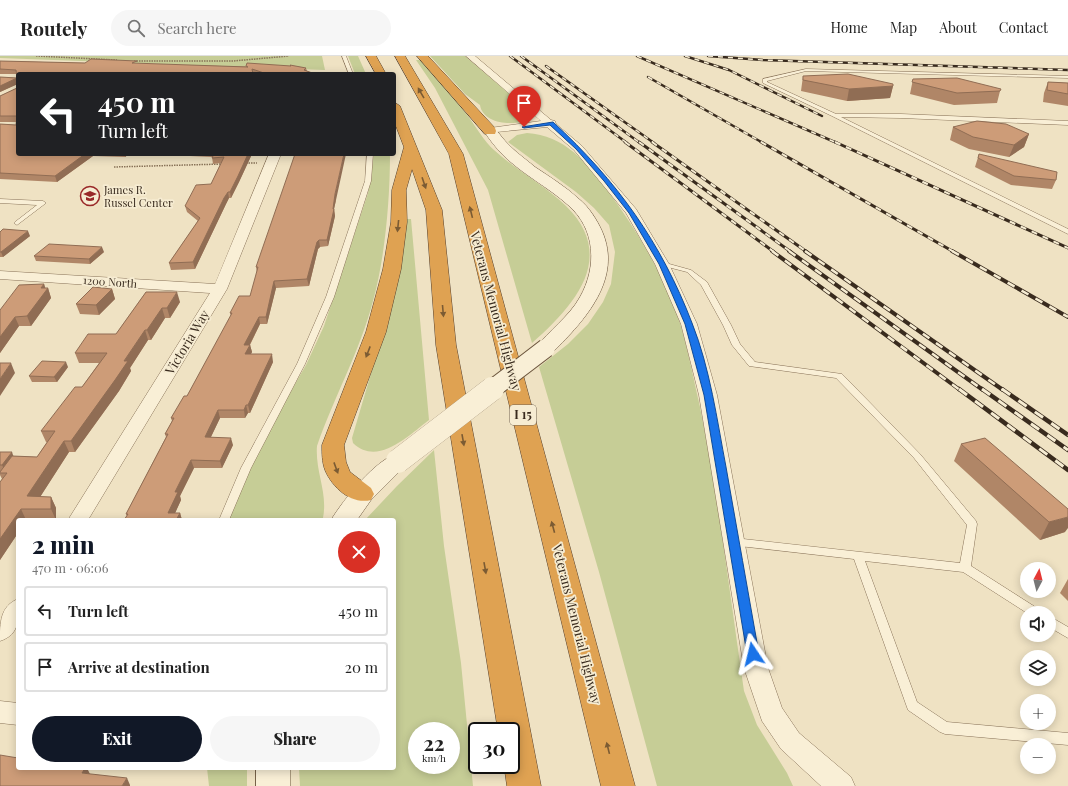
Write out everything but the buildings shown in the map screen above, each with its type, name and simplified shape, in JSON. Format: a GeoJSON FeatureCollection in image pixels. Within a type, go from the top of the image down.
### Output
{"type":"FeatureCollection","features":[{"type":"Feature","properties":{"kind":"highway"},"geometry":{"type":"LineString","coordinates":[[371,56],[380,72]]}},
{"type":"Feature","properties":{"kind":"highway","name":"Veterans Memorial Highway"},"geometry":{"type":"LineString","coordinates":[[400,56],[456,154],[584,648],[618,786]]}},
{"type":"Feature","properties":{"kind":"highway"},"geometry":{"type":"LineString","coordinates":[[422,56],[490,131]]}},
{"type":"Feature","properties":{"kind":"highway"},"geometry":{"type":"LineString","coordinates":[[396,111],[434,210],[446,345],[524,786]]}},
{"type":"Feature","properties":{"kind":"highway"},"geometry":{"type":"LineString","coordinates":[[362,494],[346,484],[338,474],[333,462],[333,445],[376,332],[392,269],[399,222],[399,190],[411,147]]}},
{"type":"Feature","properties":{"kind":"main road"},"geometry":{"type":"LineString","coordinates":[[345,518],[362,494],[398,461],[546,348],[566,329],[582,310],[598,280],[601,266],[598,238],[585,213],[575,203],[507,152],[490,131]]}},
{"type":"Feature","properties":{"kind":"main road"},"geometry":{"type":"LineString","coordinates":[[272,770],[273,786]]}},
{"type":"Feature","properties":{"kind":"street"},"geometry":{"type":"LineString","coordinates":[[470,56],[551,123],[578,148],[611,185],[632,212],[662,264],[689,324],[708,395],[756,668],[771,713],[790,741],[841,786]]}},
{"type":"Feature","properties":{"kind":"street"},"geometry":{"type":"LineString","coordinates":[[490,131],[551,123]]}},
{"type":"Feature","properties":{"kind":"street","name":"Victoria Way"},"geometry":{"type":"LineString","coordinates":[[79,518],[220,289],[274,156]]}},
{"type":"Feature","properties":{"kind":"street","name":"1200 North"},"geometry":{"type":"LineString","coordinates":[[2,277],[220,289]]}},
{"type":"Feature","properties":{"kind":"street"},"geometry":{"type":"LineString","coordinates":[[0,632],[16,611]]}},
{"type":"Feature","properties":{"kind":"street"},"geometry":{"type":"LineString","coordinates":[[0,712],[16,714]]}},
{"type":"Feature","properties":{"kind":"lane"},"geometry":{"type":"LineString","coordinates":[[344,56],[350,72]]}},
{"type":"Feature","properties":{"kind":"lane"},"geometry":{"type":"LineString","coordinates":[[1068,77],[806,70],[765,80],[765,83],[834,115],[1068,232]]}},
{"type":"Feature","properties":{"kind":"lane"},"geometry":{"type":"LineString","coordinates":[[834,115],[901,116],[1068,123]]}},
{"type":"Feature","properties":{"kind":"lane"},"geometry":{"type":"LineString","coordinates":[[225,518],[246,468],[302,364],[330,297],[368,181],[370,156]]}},
{"type":"Feature","properties":{"kind":"lane"},"geometry":{"type":"LineString","coordinates":[[0,201],[43,204],[17,223]]}},
{"type":"Feature","properties":{"kind":"lane"},"geometry":{"type":"LineString","coordinates":[[0,209],[11,202]]}},
{"type":"Feature","properties":{"kind":"lane"},"geometry":{"type":"LineString","coordinates":[[662,264],[689,271],[704,284],[727,325],[736,345],[752,364],[839,376],[917,456],[972,524],[965,568]]}},
{"type":"Feature","properties":{"kind":"lane"},"geometry":{"type":"LineString","coordinates":[[733,542],[965,568],[1025,606]]}},
{"type":"Feature","properties":{"kind":"lane"},"geometry":{"type":"LineString","coordinates":[[858,555],[912,706],[945,728],[1068,739]]}},
{"type":"Feature","properties":{"kind":"lane"},"geometry":{"type":"LineString","coordinates":[[1056,625],[1068,633]]}},
{"type":"Feature","properties":{"kind":"path"},"geometry":{"type":"LineString","coordinates":[[36,56],[122,60]]}},
{"type":"Feature","properties":{"kind":"path"},"geometry":{"type":"LineString","coordinates":[[128,60],[233,61],[289,56]]}},
{"type":"Feature","properties":{"kind":"path"},"geometry":{"type":"LineString","coordinates":[[243,163],[259,163]]}},
{"type":"Feature","properties":{"kind":"path"},"geometry":{"type":"LineString","coordinates":[[114,167],[227,164]]}},
{"type":"Feature","properties":{"kind":"green space"},"geometry":{"type":"Polygon","coordinates":[[[0,56],[322,56],[325,70],[0,58],[0,56]]]}},
{"type":"Feature","properties":{"kind":"green space"},"geometry":{"type":"Polygon","coordinates":[[[348,56],[358,56],[365,72],[354,72],[348,56]]]}},
{"type":"Feature","properties":{"kind":"green space"},"geometry":{"type":"Polygon","coordinates":[[[430,56],[465,56],[526,108],[532,118],[518,123],[510,123],[487,117],[482,112],[480,105],[465,94],[430,56]]]}},
{"type":"Feature","properties":{"kind":"green space"},"geometry":{"type":"Polygon","coordinates":[[[416,60],[422,60],[468,116],[490,146],[566,206],[581,225],[589,244],[589,262],[584,280],[575,297],[548,329],[532,343],[488,190],[435,88],[416,60]]]}},
{"type":"Feature","properties":{"kind":"green space"},"geometry":{"type":"Polygon","coordinates":[[[527,133],[540,135],[564,145],[574,152],[592,170],[635,231],[667,288],[682,328],[707,442],[719,513],[744,691],[757,725],[787,773],[793,786],[657,786],[599,572],[539,367],[568,344],[588,324],[603,302],[611,284],[615,252],[609,225],[594,208],[576,192],[508,142],[517,135],[527,133]]]}},
{"type":"Feature","properties":{"kind":"green space"},"geometry":{"type":"Polygon","coordinates":[[[374,156],[390,156],[388,210],[384,248],[373,301],[368,320],[317,446],[318,465],[324,499],[323,518],[229,518],[244,479],[270,427],[306,365],[324,326],[368,193],[374,156]]]}},
{"type":"Feature","properties":{"kind":"green space"},"geometry":{"type":"Polygon","coordinates":[[[404,219],[411,219],[429,420],[393,446],[373,452],[363,450],[353,443],[352,438],[382,336],[404,219]]]}},
{"type":"Feature","properties":{"kind":"green space"},"geometry":{"type":"Polygon","coordinates":[[[434,450],[444,546],[461,663],[468,735],[468,774],[472,774],[473,786],[300,786],[299,770],[396,770],[396,518],[367,518],[434,450]]]}},
{"type":"Feature","properties":{"kind":"green space"},"geometry":{"type":"Polygon","coordinates":[[[207,770],[247,770],[247,786],[209,786],[207,770]]]}},
{"type":"Feature","properties":{"kind":"railway"},"geometry":{"type":"LineString","coordinates":[[510,56],[627,143]]}},
{"type":"Feature","properties":{"kind":"railway"},"geometry":{"type":"LineString","coordinates":[[521,56],[640,143]]}},
{"type":"Feature","properties":{"kind":"railway"},"geometry":{"type":"LineString","coordinates":[[637,56],[837,143]]}},
{"type":"Feature","properties":{"kind":"railway"},"geometry":{"type":"LineString","coordinates":[[685,56],[729,70],[822,116]]}},
{"type":"Feature","properties":{"kind":"railway"},"geometry":{"type":"LineString","coordinates":[[708,56],[763,60],[1068,70]]}},
{"type":"Feature","properties":{"kind":"railway"},"geometry":{"type":"LineString","coordinates":[[546,66],[654,143]]}},
{"type":"Feature","properties":{"kind":"railway"},"geometry":{"type":"LineString","coordinates":[[648,77],[763,143]]}},
{"type":"Feature","properties":{"kind":"railway"},"geometry":{"type":"LineString","coordinates":[[625,142],[774,252]]}},
{"type":"Feature","properties":{"kind":"railway"},"geometry":{"type":"LineString","coordinates":[[639,142],[791,252]]}},
{"type":"Feature","properties":{"kind":"railway"},"geometry":{"type":"LineString","coordinates":[[652,142],[807,252]]}},
{"type":"Feature","properties":{"kind":"railway"},"geometry":{"type":"LineString","coordinates":[[761,142],[954,252]]}},
{"type":"Feature","properties":{"kind":"railway"},"geometry":{"type":"LineString","coordinates":[[835,142],[1068,248]]}},
{"type":"Feature","properties":{"kind":"railway"},"geometry":{"type":"LineString","coordinates":[[772,251],[960,390]]}},
{"type":"Feature","properties":{"kind":"railway"},"geometry":{"type":"LineString","coordinates":[[789,251],[983,390]]}},
{"type":"Feature","properties":{"kind":"railway"},"geometry":{"type":"LineString","coordinates":[[805,251],[1003,390]]}},
{"type":"Feature","properties":{"kind":"railway"},"geometry":{"type":"LineString","coordinates":[[952,251],[1068,317]]}},
{"type":"Feature","properties":{"kind":"railway"},"geometry":{"type":"LineString","coordinates":[[959,389],[1068,470]]}},
{"type":"Feature","properties":{"kind":"railway"},"geometry":{"type":"LineString","coordinates":[[982,389],[1068,450]]}},
{"type":"Feature","properties":{"kind":"railway"},"geometry":{"type":"LineString","coordinates":[[1002,389],[1068,435]]}},
{"type":"Feature","properties":{"kind":"place","name":"James R. Russel Center"},"geometry":{"type":"Point","coordinates":[90,196]}},
{"type":"Feature","properties":{"kind":"route"},"geometry":{"type":"LineString","coordinates":[[524,127],[551,123],[578,148],[606,179],[632,212],[662,264],[689,324],[708,395],[753,654]]}}]}
